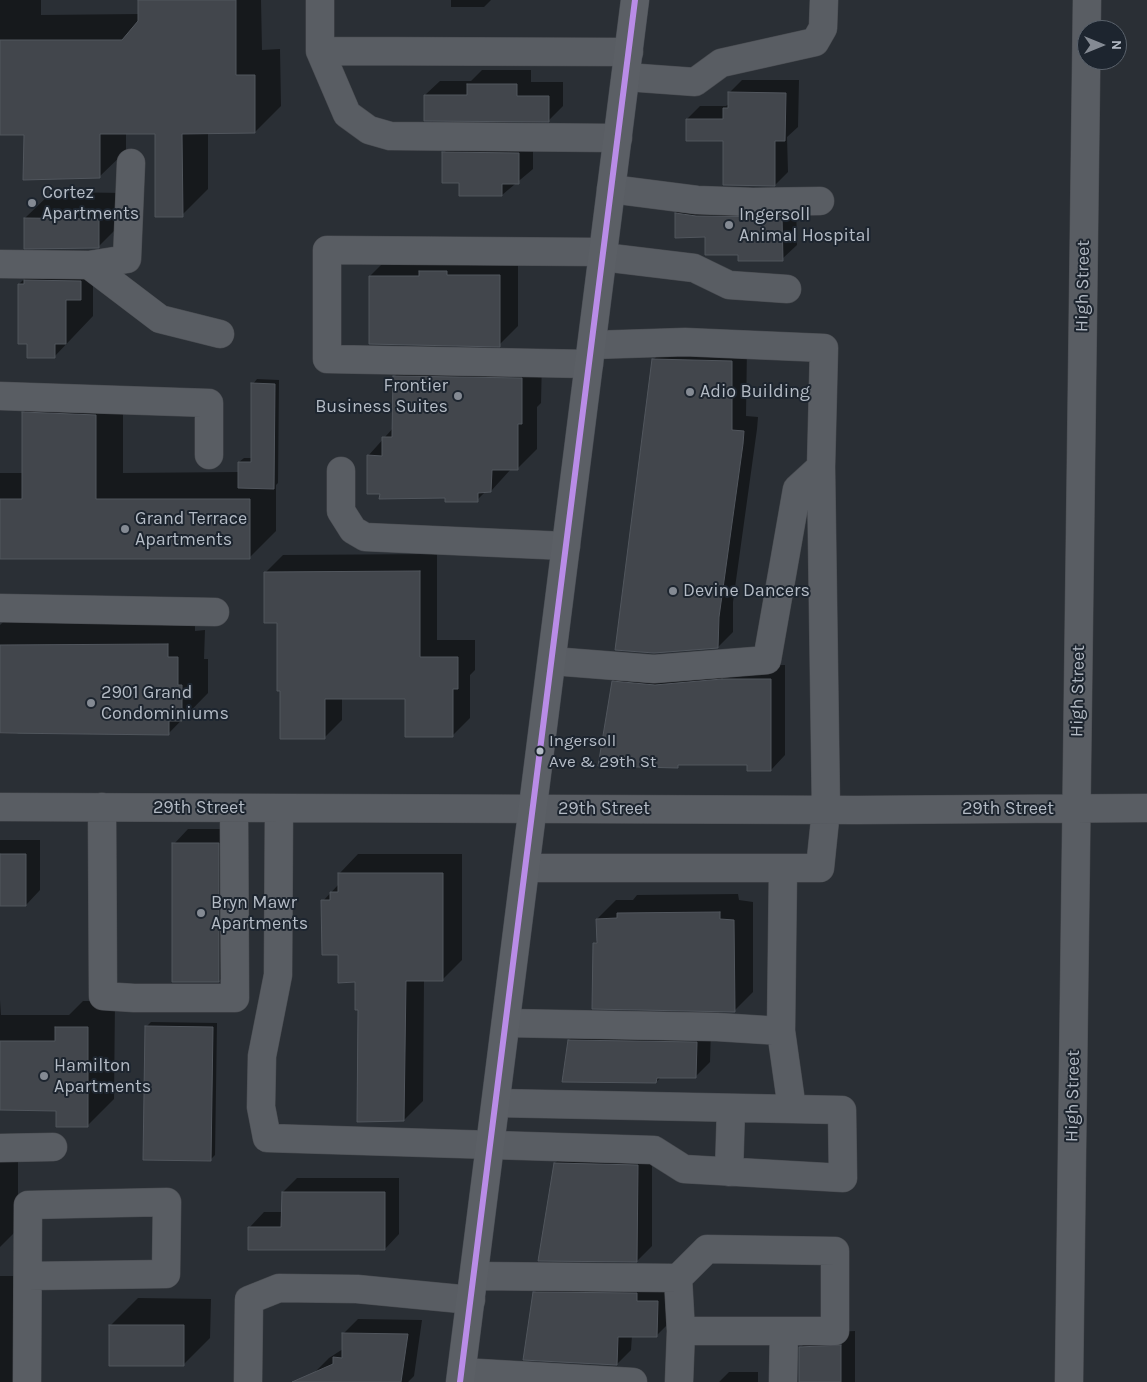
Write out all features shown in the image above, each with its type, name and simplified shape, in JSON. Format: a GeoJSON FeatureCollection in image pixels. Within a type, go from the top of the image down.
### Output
{"type":"FeatureCollection","features":[{"type":"Feature","properties":{"kind":"main road"},"geometry":{"type":"LineString","coordinates":[[461,1377],[627,65],[629,0]]}},
{"type":"Feature","properties":{"kind":"street"},"geometry":{"type":"LineString","coordinates":[[320,0],[320,51],[347,114],[369,130],[390,136],[618,138]]}},
{"type":"Feature","properties":{"kind":"street"},"geometry":{"type":"LineString","coordinates":[[320,51],[627,65],[696,82],[721,63],[815,42],[823,28],[824,0]]}},
{"type":"Feature","properties":{"kind":"street","name":"High Street"},"geometry":{"type":"LineString","coordinates":[[1069,1382],[1087,0]]}},
{"type":"Feature","properties":{"kind":"street"},"geometry":{"type":"LineString","coordinates":[[0,264],[89,265],[127,259],[131,162]]}},
{"type":"Feature","properties":{"kind":"street"},"geometry":{"type":"LineString","coordinates":[[611,189],[697,200],[753,202],[820,201]]}},
{"type":"Feature","properties":{"kind":"street"},"geometry":{"type":"LineString","coordinates":[[526,868],[820,868],[826,810],[822,467],[824,348],[685,342],[590,355],[327,359],[327,250],[603,255],[694,268],[729,285],[787,289]]}},
{"type":"Feature","properties":{"kind":"street"},"geometry":{"type":"LineString","coordinates":[[89,265],[160,319],[220,334]]}},
{"type":"Feature","properties":{"kind":"street"},"geometry":{"type":"LineString","coordinates":[[0,396],[209,403],[210,455]]}},
{"type":"Feature","properties":{"kind":"street"},"geometry":{"type":"LineString","coordinates":[[552,661],[654,669],[767,660],[797,489],[822,467]]}},
{"type":"Feature","properties":{"kind":"street"},"geometry":{"type":"LineString","coordinates":[[340,472],[340,510],[353,530],[365,537],[566,546]]}},
{"type":"Feature","properties":{"kind":"street"},"geometry":{"type":"LineString","coordinates":[[0,608],[215,612]]}},
{"type":"Feature","properties":{"kind":"street","name":"29th Street"},"geometry":{"type":"LineString","coordinates":[[0,807],[826,810],[1147,808]]}},
{"type":"Feature","properties":{"kind":"street"},"geometry":{"type":"LineString","coordinates":[[102,807],[103,996],[134,998],[235,998],[234,808]]}},
{"type":"Feature","properties":{"kind":"street"},"geometry":{"type":"LineString","coordinates":[[279,808],[278,975],[262,1056],[261,1107],[266,1138],[654,1150],[684,1169],[843,1178],[842,1110],[496,1104]]}},
{"type":"Feature","properties":{"kind":"street"},"geometry":{"type":"LineString","coordinates":[[783,868],[781,1032],[792,1109]]}},
{"type":"Feature","properties":{"kind":"street"},"geometry":{"type":"LineString","coordinates":[[506,1023],[717,1027],[781,1032]]}},
{"type":"Feature","properties":{"kind":"street"},"geometry":{"type":"LineString","coordinates":[[729,1172],[731,1108]]}},
{"type":"Feature","properties":{"kind":"street"},"geometry":{"type":"LineString","coordinates":[[0,1148],[53,1147]]}},
{"type":"Feature","properties":{"kind":"street"},"geometry":{"type":"LineString","coordinates":[[27,1382],[28,1205],[166,1202],[166,1274],[28,1276]]}},
{"type":"Feature","properties":{"kind":"street"},"geometry":{"type":"LineString","coordinates":[[248,1382],[249,1300],[279,1288],[472,1288],[678,1278],[707,1248],[835,1251],[835,1332],[681,1332]]}},
{"type":"Feature","properties":{"kind":"street"},"geometry":{"type":"LineString","coordinates":[[678,1278],[681,1332],[679,1382]]}},
{"type":"Feature","properties":{"kind":"street"},"geometry":{"type":"LineString","coordinates":[[783,1382],[784,1332]]}},
{"type":"Feature","properties":{"kind":"street"},"geometry":{"type":"LineString","coordinates":[[461,1377],[633,1382]]}},
{"type":"Feature","properties":{"kind":"building"},"geometry":{"type":"Polygon","coordinates":[[[138,0],[236,0],[236,75],[255,75],[255,133],[182,134],[183,217],[155,217],[155,134],[100,134],[100,178],[23,180],[24,135],[0,135],[0,40],[122,40],[138,21],[138,0]]]}},
{"type":"Feature","properties":{"kind":"building"},"geometry":{"type":"Polygon","coordinates":[[[467,84],[517,84],[517,96],[549,96],[549,122],[424,121],[424,95],[467,95],[467,84]]]}},
{"type":"Feature","properties":{"kind":"building"},"geometry":{"type":"Polygon","coordinates":[[[728,92],[786,93],[785,141],[775,141],[775,186],[723,185],[723,141],[686,141],[686,119],[723,119],[723,108],[728,108],[728,92]]]}},
{"type":"Feature","properties":{"kind":"building"},"geometry":{"type":"Polygon","coordinates":[[[442,152],[519,153],[519,184],[502,184],[502,196],[459,196],[459,183],[442,183],[442,152]]]}},
{"type":"Feature","properties":{"kind":"building","name":"Ingersoll Animal Hospital"},"geometry":{"type":"Polygon","coordinates":[[[675,213],[696,216],[782,217],[783,261],[738,261],[738,255],[705,255],[705,237],[675,238],[675,213]]]}},
{"type":"Feature","properties":{"kind":"building"},"geometry":{"type":"Polygon","coordinates":[[[24,218],[99,219],[99,248],[24,249],[24,218]]]}},
{"type":"Feature","properties":{"kind":"building"},"geometry":{"type":"Polygon","coordinates":[[[419,271],[447,271],[447,275],[500,275],[500,347],[369,344],[369,276],[419,276],[419,271]]]}},
{"type":"Feature","properties":{"kind":"building"},"geometry":{"type":"Polygon","coordinates":[[[24,280],[81,281],[81,300],[66,300],[66,344],[55,344],[55,358],[27,358],[27,344],[18,344],[18,284],[24,284],[24,280]]]}},
{"type":"Feature","properties":{"kind":"building"},"geometry":{"type":"Polygon","coordinates":[[[652,359],[732,361],[732,430],[744,431],[719,617],[718,648],[654,653],[615,650],[652,359]]]}},
{"type":"Feature","properties":{"kind":"building"},"geometry":{"type":"Polygon","coordinates":[[[393,376],[522,378],[522,424],[518,424],[518,470],[492,470],[491,492],[478,493],[478,502],[445,502],[445,498],[379,499],[380,494],[367,494],[367,455],[382,456],[382,437],[392,437],[393,376]]]}},
{"type":"Feature","properties":{"kind":"building"},"geometry":{"type":"Polygon","coordinates":[[[251,383],[275,384],[274,489],[238,488],[238,462],[251,462],[251,383]]]}},
{"type":"Feature","properties":{"kind":"building","name":"Grand Terrace Apartments"},"geometry":{"type":"Polygon","coordinates":[[[22,412],[96,415],[96,499],[250,499],[250,559],[0,559],[0,499],[22,499],[22,412]]]}},
{"type":"Feature","properties":{"kind":"building"},"geometry":{"type":"Polygon","coordinates":[[[420,571],[420,657],[458,657],[458,689],[453,689],[453,737],[405,737],[405,699],[325,699],[325,739],[280,739],[280,691],[277,691],[277,623],[264,623],[264,572],[420,571]]]}},
{"type":"Feature","properties":{"kind":"building","name":"2901 Grand Condominiums"},"geometry":{"type":"Polygon","coordinates":[[[168,644],[168,657],[178,657],[178,685],[182,685],[182,721],[169,721],[169,735],[0,733],[0,645],[168,644]]]}},
{"type":"Feature","properties":{"kind":"building"},"geometry":{"type":"Polygon","coordinates":[[[722,679],[771,679],[771,771],[747,771],[747,765],[678,765],[678,768],[598,766],[612,681],[655,685],[722,679]]]}},
{"type":"Feature","properties":{"kind":"building","name":"Bryn Mawr Apartments"},"geometry":{"type":"Polygon","coordinates":[[[172,843],[219,843],[219,982],[172,982],[172,843]]]}},
{"type":"Feature","properties":{"kind":"building"},"geometry":{"type":"Polygon","coordinates":[[[0,854],[26,854],[26,906],[0,906],[0,854]]]}},
{"type":"Feature","properties":{"kind":"building"},"geometry":{"type":"Polygon","coordinates":[[[338,873],[443,873],[443,981],[406,981],[404,1121],[357,1122],[358,1010],[355,1010],[355,982],[338,983],[338,955],[322,955],[321,900],[330,900],[330,892],[338,892],[338,873]]]}},
{"type":"Feature","properties":{"kind":"building"},"geometry":{"type":"Polygon","coordinates":[[[720,912],[720,919],[734,920],[735,1012],[592,1009],[593,943],[597,943],[596,919],[617,918],[617,913],[720,912]]]}},
{"type":"Feature","properties":{"kind":"building"},"geometry":{"type":"Polygon","coordinates":[[[145,1026],[213,1027],[211,1161],[143,1160],[145,1026]]]}},
{"type":"Feature","properties":{"kind":"building","name":"Hamilton Apartments"},"geometry":{"type":"Polygon","coordinates":[[[55,1027],[88,1027],[88,1127],[56,1127],[56,1111],[0,1110],[0,1041],[55,1041],[55,1027]]]}},
{"type":"Feature","properties":{"kind":"building"},"geometry":{"type":"Polygon","coordinates":[[[568,1040],[697,1042],[696,1078],[657,1078],[656,1083],[562,1082],[568,1040]]]}},
{"type":"Feature","properties":{"kind":"building"},"geometry":{"type":"Polygon","coordinates":[[[554,1163],[638,1165],[637,1262],[538,1261],[554,1163]]]}},
{"type":"Feature","properties":{"kind":"building"},"geometry":{"type":"Polygon","coordinates":[[[282,1192],[385,1192],[385,1250],[248,1250],[248,1227],[281,1227],[282,1192]]]}},
{"type":"Feature","properties":{"kind":"building"},"geometry":{"type":"Polygon","coordinates":[[[533,1292],[637,1293],[637,1301],[658,1301],[657,1337],[618,1337],[617,1365],[523,1360],[533,1292]]]}},
{"type":"Feature","properties":{"kind":"building"},"geometry":{"type":"Polygon","coordinates":[[[109,1325],[184,1325],[184,1366],[109,1366],[109,1325]]]}},
{"type":"Feature","properties":{"kind":"building"},"geometry":{"type":"Polygon","coordinates":[[[342,1333],[408,1334],[401,1382],[292,1382],[333,1364],[333,1357],[342,1358],[342,1333]]]}},
{"type":"Feature","properties":{"kind":"building"},"geometry":{"type":"Polygon","coordinates":[[[841,1345],[841,1382],[799,1382],[799,1347],[841,1345]]]}},
{"type":"Feature","properties":{"kind":"transit line"},"geometry":{"type":"LineString","coordinates":[[460,1382],[635,0]]}},
{"type":"Feature","properties":{"kind":"place","name":"Cortez Apartments"},"geometry":{"type":"Point","coordinates":[32,203]}},
{"type":"Feature","properties":{"kind":"place","name":"Ingersoll Animal Hospital"},"geometry":{"type":"Point","coordinates":[729,225]}},
{"type":"Feature","properties":{"kind":"place","name":"Adio Building"},"geometry":{"type":"Point","coordinates":[690,392]}},
{"type":"Feature","properties":{"kind":"place","name":"Frontier Business Suites"},"geometry":{"type":"Point","coordinates":[458,396]}},
{"type":"Feature","properties":{"kind":"place","name":"Grand Terrace Apartments"},"geometry":{"type":"Point","coordinates":[125,529]}},
{"type":"Feature","properties":{"kind":"place","name":"Devine Dancers"},"geometry":{"type":"Point","coordinates":[673,591]}},
{"type":"Feature","properties":{"kind":"place","name":"2901 Grand Condominiums"},"geometry":{"type":"Point","coordinates":[91,703]}},
{"type":"Feature","properties":{"kind":"place","name":"Ingersoll Ave & 29th St"},"geometry":{"type":"Point","coordinates":[540,751]}},
{"type":"Feature","properties":{"kind":"place","name":"Bryn Mawr Apartments"},"geometry":{"type":"Point","coordinates":[201,913]}},
{"type":"Feature","properties":{"kind":"place","name":"Hamilton Apartments"},"geometry":{"type":"Point","coordinates":[44,1076]}}]}
